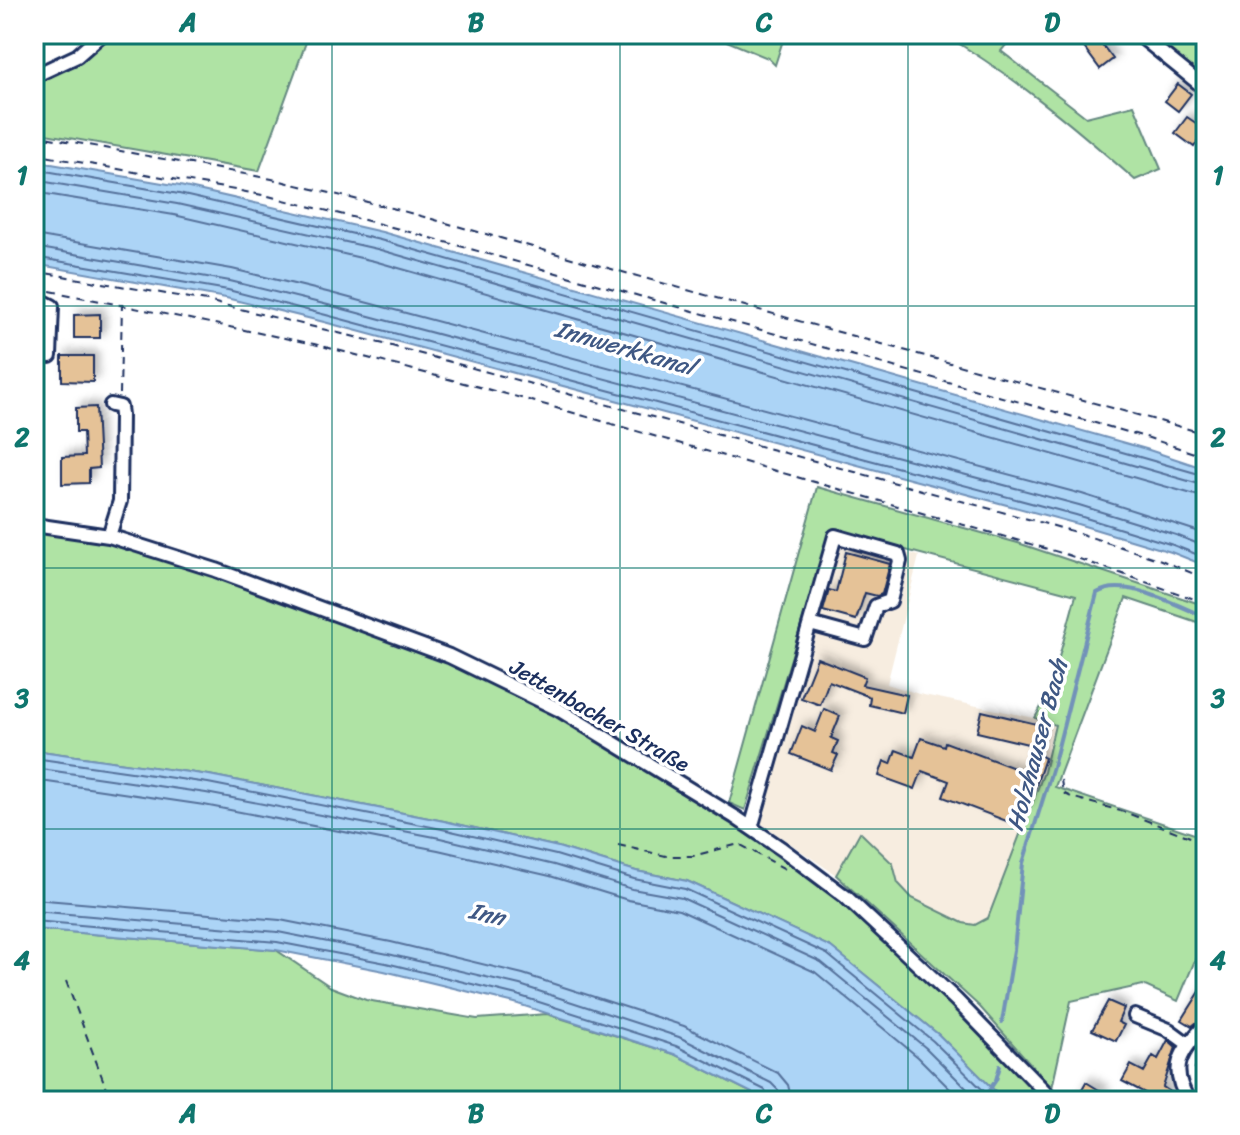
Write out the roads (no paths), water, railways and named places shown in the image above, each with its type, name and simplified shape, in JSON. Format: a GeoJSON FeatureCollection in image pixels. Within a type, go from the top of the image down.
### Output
{"type":"FeatureCollection","features":[{"type":"Feature","properties":{"kind":"street"},"geometry":{"type":"LineString","coordinates":[[34,76],[77,56],[102,34]]}},
{"type":"Feature","properties":{"kind":"street"},"geometry":{"type":"LineString","coordinates":[[1138,34],[1206,89]]}},
{"type":"Feature","properties":{"kind":"street"},"geometry":{"type":"LineString","coordinates":[[34,302],[52,306],[50,356]]}},
{"type":"Feature","properties":{"kind":"street"},"geometry":{"type":"LineString","coordinates":[[109,536],[120,501],[115,406]]}},
{"type":"Feature","properties":{"kind":"street","name":"Jettenbacher Straße"},"geometry":{"type":"LineString","coordinates":[[34,525],[109,536],[216,570],[449,656],[558,709],[751,828],[799,862],[877,924],[1054,1101]]}},
{"type":"Feature","properties":{"kind":"street"},"geometry":{"type":"LineString","coordinates":[[751,828],[835,536],[898,554],[900,561],[890,601],[876,606],[865,639],[810,624]]}},
{"type":"Feature","properties":{"kind":"street"},"geometry":{"type":"LineString","coordinates":[[1135,1016],[1169,1030],[1188,1044]]}},
{"type":"Feature","properties":{"kind":"street"},"geometry":{"type":"LineString","coordinates":[[1189,1101],[1182,1090],[1177,1066],[1188,1044],[1206,1024]]}},
{"type":"Feature","properties":{"kind":"water","name":"Innwerkkanal"},"geometry":{"type":"Polygon","coordinates":[[[34,161],[180,186],[382,232],[1146,449],[1206,469],[1206,566],[1171,552],[1074,523],[324,322],[226,298],[34,264],[34,161]]]}},
{"type":"Feature","properties":{"kind":"water","name":"Inn"},"geometry":{"type":"Polygon","coordinates":[[[34,750],[209,775],[444,821],[558,847],[636,871],[687,881],[831,947],[939,1035],[1005,1101],[768,1101],[674,1054],[515,1003],[384,971],[276,950],[34,929],[34,750]]]}},
{"type":"Feature","properties":{"kind":"waterway","name":"Holzhauser Bach"},"geometry":{"type":"LineString","coordinates":[[1002,1022],[1014,950],[1023,863],[1053,767],[1097,593],[1109,589],[1136,590],[1206,617]]}},
{"type":"Feature","properties":{"kind":"waterway","name":"Holzhauser Bach"},"geometry":{"type":"LineString","coordinates":[[982,1101],[996,1080],[1000,1066]]}}]}
